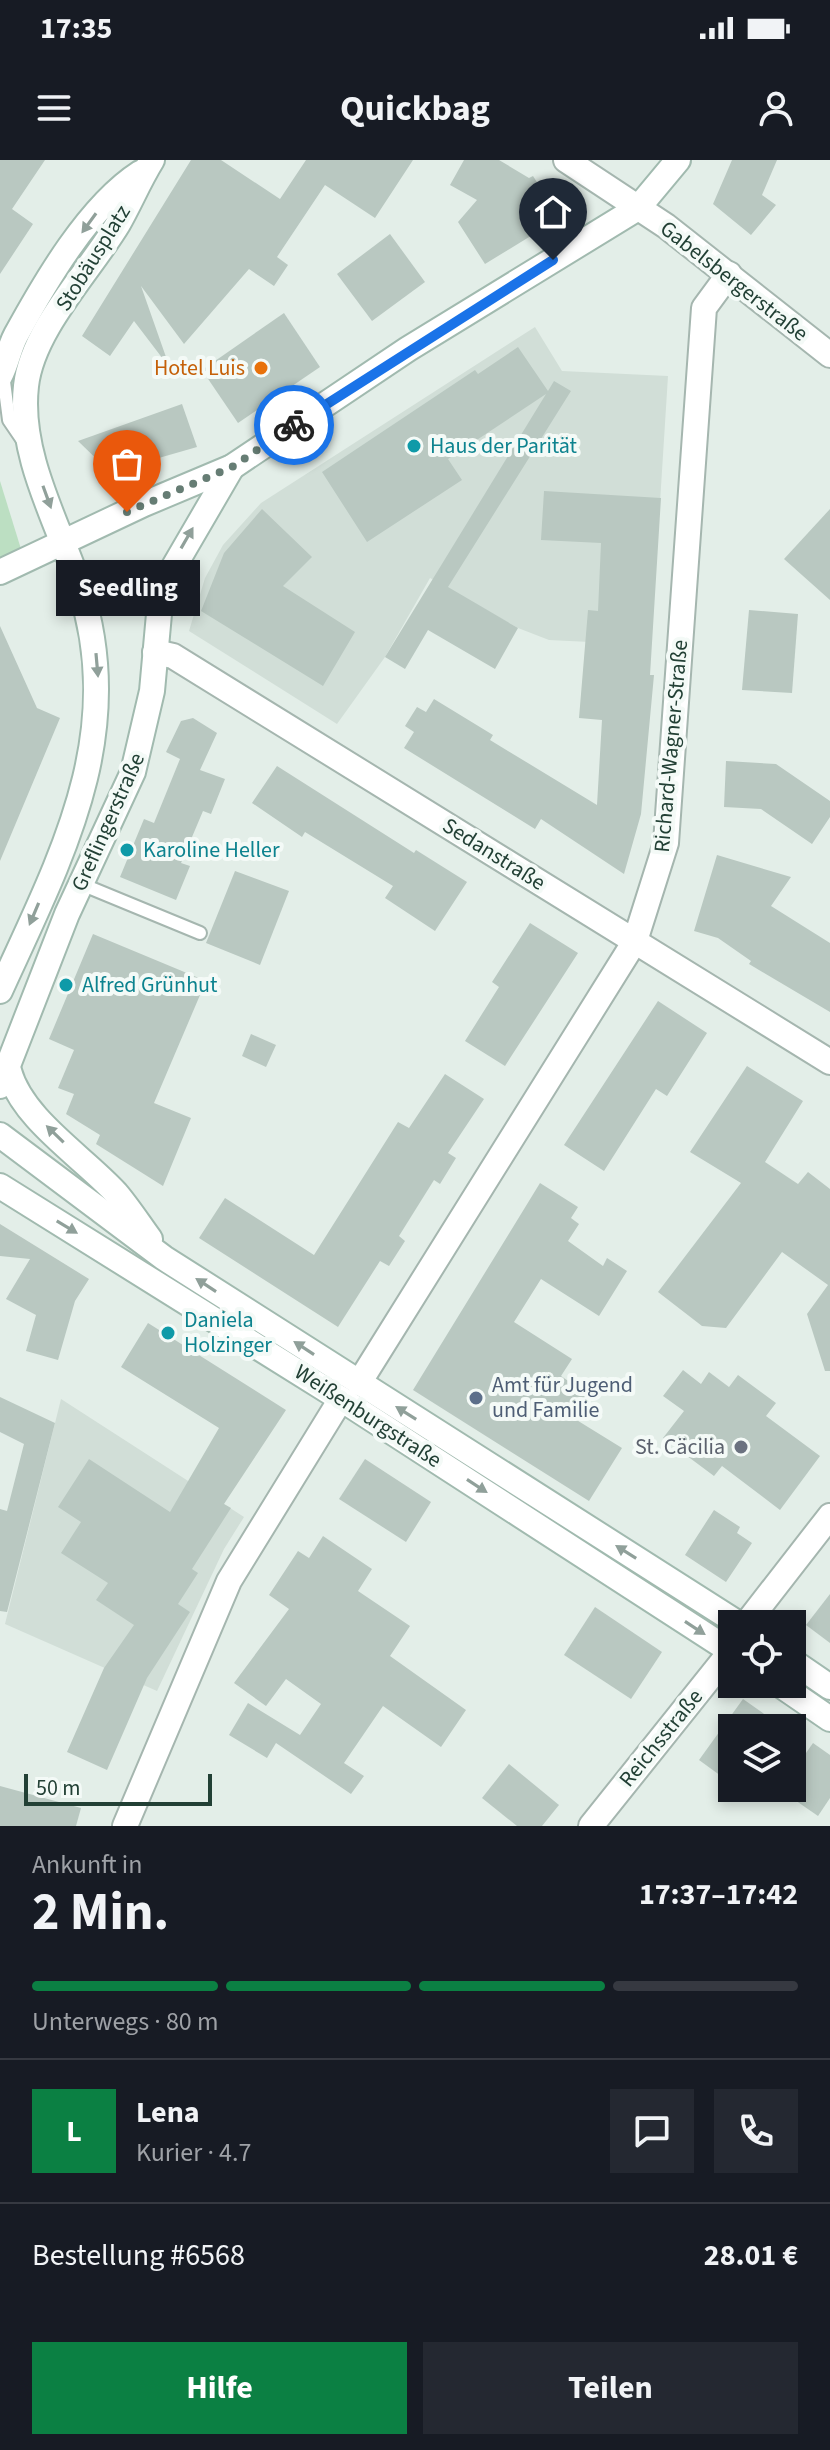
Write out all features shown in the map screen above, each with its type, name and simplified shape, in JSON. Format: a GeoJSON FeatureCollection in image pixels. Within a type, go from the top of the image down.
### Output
{"type":"FeatureCollection","features":[{"type":"Feature","properties":{"kind":"street","name":"Gabelsbergerstraße"},"geometry":{"type":"LineString","coordinates":[[566,160],[729,274],[830,355]]}},
{"type":"Feature","properties":{"kind":"street"},"geometry":{"type":"LineString","coordinates":[[0,572],[144,504],[232,467],[408,349],[638,208],[678,160]]}},
{"type":"Feature","properties":{"kind":"street","name":"Stobäusplatz"},"geometry":{"type":"LineString","coordinates":[[1,373],[14,338],[96,212],[148,165]]}},
{"type":"Feature","properties":{"kind":"street","name":"Stobäusplatz"},"geometry":{"type":"LineString","coordinates":[[80,589],[30,450],[26,385],[35,356],[118,223],[148,165]]}},
{"type":"Feature","properties":{"kind":"street","name":"Richard-Wagner-Straße"},"geometry":{"type":"LineString","coordinates":[[125,1826],[229,1581],[635,941],[666,843],[704,308],[729,274]]}},
{"type":"Feature","properties":{"kind":"street","name":"Greflingerstraße"},"geometry":{"type":"LineString","coordinates":[[4,1079],[81,884],[140,751],[160,603],[176,560],[232,467]]}},
{"type":"Feature","properties":{"kind":"street","name":"Greflingerstraße"},"geometry":{"type":"LineString","coordinates":[[0,991],[59,855],[90,766],[98,678],[91,630],[80,589]]}},
{"type":"Feature","properties":{"kind":"street","name":"Sedanstraße"},"geometry":{"type":"LineString","coordinates":[[155,652],[173,656],[830,1062]]}},
{"type":"Feature","properties":{"kind":"street","name":"Weißenburgstraße"},"geometry":{"type":"LineString","coordinates":[[4,1079],[32,1113],[117,1194],[164,1258]]}},
{"type":"Feature","properties":{"kind":"street","name":"Weißenburgstraße"},"geometry":{"type":"LineString","coordinates":[[0,1135],[164,1258],[350,1391],[718,1642]]}},
{"type":"Feature","properties":{"kind":"street","name":"Weißenburgstraße"},"geometry":{"type":"LineString","coordinates":[[0,1186],[718,1611]]}},
{"type":"Feature","properties":{"kind":"street"},"geometry":{"type":"LineString","coordinates":[[757,1610],[830,1516]]}},
{"type":"Feature","properties":{"kind":"street","name":"Reichsstraße"},"geometry":{"type":"LineString","coordinates":[[591,1826],[718,1667]]}},
{"type":"Feature","properties":{"kind":"street"},"geometry":{"type":"LineString","coordinates":[[806,1671],[830,1687]]}},
{"type":"Feature","properties":{"kind":"street"},"geometry":{"type":"LineString","coordinates":[[799,1698],[830,1719]]}},
{"type":"Feature","properties":{"kind":"lane"},"geometry":{"type":"LineString","coordinates":[[1,373],[9,420],[30,450]]}},
{"type":"Feature","properties":{"kind":"lane"},"geometry":{"type":"LineString","coordinates":[[81,884],[200,933]]}},
{"type":"Feature","properties":{"kind":"shaded area"},"geometry":{"type":"Polygon","coordinates":[[[535,327],[562,371],[668,376],[651,645],[549,640],[518,628],[430,578],[385,657],[337,724],[189,631],[205,578],[223,545],[261,503],[535,327]]]}},
{"type":"Feature","properties":{"kind":"shaded area"},"geometry":{"type":"Polygon","coordinates":[[[61,1399],[244,1517],[224,1549],[157,1691],[5,1624],[61,1399]]]}},
{"type":"Feature","properties":{"kind":"green space"},"geometry":{"type":"Polygon","coordinates":[[[0,481],[21,549],[0,559],[0,481]]]}},
{"type":"Feature","properties":{"kind":"building"},"geometry":{"type":"Polygon","coordinates":[[[0,160],[45,160],[12,209],[33,224],[0,274],[0,160]]]}},
{"type":"Feature","properties":{"kind":"building"},"geometry":{"type":"Polygon","coordinates":[[[191,160],[221,160],[280,199],[306,160],[413,160],[375,218],[325,185],[277,257],[288,265],[274,286],[249,269],[184,344],[141,286],[166,357],[163,359],[134,321],[110,356],[82,336],[191,160]]]}},
{"type":"Feature","properties":{"kind":"building"},"geometry":{"type":"Polygon","coordinates":[[[464,160],[499,160],[529,178],[533,176],[560,218],[485,264],[458,222],[477,200],[450,185],[464,160]]]}},
{"type":"Feature","properties":{"kind":"building"},"geometry":{"type":"Polygon","coordinates":[[[732,160],[777,160],[762,195],[776,205],[751,235],[713,204],[732,160]]]}},
{"type":"Feature","properties":{"kind":"building"},"geometry":{"type":"Polygon","coordinates":[[[390,234],[425,282],[372,321],[337,274],[390,234]]]}},
{"type":"Feature","properties":{"kind":"building","name":"Hotel Luis"},"geometry":{"type":"Polygon","coordinates":[[[284,313],[320,367],[238,423],[202,370],[284,313]]]}},
{"type":"Feature","properties":{"kind":"building"},"geometry":{"type":"Polygon","coordinates":[[[518,347],[548,391],[554,381],[571,391],[448,587],[518,628],[495,669],[428,630],[405,669],[385,657],[546,394],[448,459],[462,480],[367,542],[322,472],[475,370],[478,374],[518,347]]]}},
{"type":"Feature","properties":{"kind":"building"},"geometry":{"type":"Polygon","coordinates":[[[182,404],[197,447],[110,472],[78,441],[182,404]]]}},
{"type":"Feature","properties":{"kind":"building"},"geometry":{"type":"Polygon","coordinates":[[[544,491],[661,498],[650,675],[654,675],[641,814],[624,874],[541,819],[535,829],[404,748],[414,732],[405,726],[417,707],[426,712],[434,699],[493,735],[490,740],[597,805],[602,720],[579,718],[588,610],[598,611],[601,543],[541,540],[544,491]]]}},
{"type":"Feature","properties":{"kind":"building"},"geometry":{"type":"Polygon","coordinates":[[[262,509],[312,557],[283,586],[355,632],[323,686],[201,611],[224,553],[262,509]]]}},
{"type":"Feature","properties":{"kind":"building"},"geometry":{"type":"Polygon","coordinates":[[[830,509],[830,600],[784,559],[830,509]]]}},
{"type":"Feature","properties":{"kind":"building"},"geometry":{"type":"Polygon","coordinates":[[[749,610],[798,614],[792,693],[742,690],[749,610]]]}},
{"type":"Feature","properties":{"kind":"building"},"geometry":{"type":"Polygon","coordinates":[[[0,626],[37,708],[60,718],[0,861],[0,626]]]}},
{"type":"Feature","properties":{"kind":"building"},"geometry":{"type":"Polygon","coordinates":[[[193,718],[217,733],[200,770],[225,779],[211,814],[203,811],[181,863],[190,866],[176,900],[120,877],[144,819],[154,823],[180,759],[166,752],[181,721],[193,718]]]}},
{"type":"Feature","properties":{"kind":"building"},"geometry":{"type":"Polygon","coordinates":[[[726,761],[776,764],[830,801],[830,817],[812,844],[761,809],[724,807],[726,761]]]}},
{"type":"Feature","properties":{"kind":"building"},"geometry":{"type":"Polygon","coordinates":[[[277,766],[414,853],[416,850],[467,882],[435,931],[385,898],[393,886],[305,832],[302,837],[252,803],[277,766]]]}},
{"type":"Feature","properties":{"kind":"building"},"geometry":{"type":"Polygon","coordinates":[[[717,855],[791,877],[771,906],[830,943],[830,1012],[749,964],[751,961],[718,938],[694,931],[717,855]]]}},
{"type":"Feature","properties":{"kind":"building"},"geometry":{"type":"Polygon","coordinates":[[[235,871],[289,891],[260,965],[206,943],[235,871]]]}},
{"type":"Feature","properties":{"kind":"building"},"geometry":{"type":"Polygon","coordinates":[[[530,923],[578,953],[505,1066],[465,1041],[499,987],[492,982],[530,923]]]}},
{"type":"Feature","properties":{"kind":"building"},"geometry":{"type":"Polygon","coordinates":[[[93,934],[206,981],[154,1103],[191,1118],[163,1186],[96,1144],[100,1135],[66,1114],[74,1094],[58,1088],[74,1050],[49,1039],[93,934]]]}},
{"type":"Feature","properties":{"kind":"building"},"geometry":{"type":"Polygon","coordinates":[[[658,1001],[707,1033],[667,1096],[656,1089],[604,1171],[564,1145],[658,1001]]]}},
{"type":"Feature","properties":{"kind":"building"},"geometry":{"type":"Polygon","coordinates":[[[251,1034],[276,1045],[266,1067],[242,1056],[251,1034]]]}},
{"type":"Feature","properties":{"kind":"building"},"geometry":{"type":"Polygon","coordinates":[[[747,1066],[803,1101],[765,1162],[798,1184],[808,1172],[830,1189],[830,1371],[825,1371],[807,1314],[828,1285],[782,1252],[726,1328],[702,1326],[658,1292],[741,1183],[690,1152],[747,1066]]]}},
{"type":"Feature","properties":{"kind":"building"},"geometry":{"type":"Polygon","coordinates":[[[445,1074],[484,1099],[448,1153],[456,1158],[440,1184],[434,1180],[399,1236],[405,1241],[389,1266],[380,1261],[338,1327],[199,1238],[225,1198],[314,1255],[398,1122],[409,1128],[445,1074]]]}},
{"type":"Feature","properties":{"kind":"building"},"geometry":{"type":"Polygon","coordinates":[[[540,1183],[578,1207],[571,1218],[579,1224],[568,1241],[603,1266],[607,1258],[627,1271],[599,1316],[541,1279],[514,1322],[572,1359],[561,1376],[590,1396],[575,1419],[622,1448],[589,1501],[413,1390],[540,1183]]]}},
{"type":"Feature","properties":{"kind":"building"},"geometry":{"type":"Polygon","coordinates":[[[0,1224],[89,1279],[75,1301],[58,1360],[26,1351],[36,1315],[6,1299],[30,1259],[0,1256],[0,1224]]]}},
{"type":"Feature","properties":{"kind":"building"},"geometry":{"type":"Polygon","coordinates":[[[148,1323],[286,1410],[224,1504],[231,1508],[192,1569],[198,1573],[178,1604],[190,1612],[147,1678],[107,1770],[67,1752],[104,1668],[134,1625],[96,1600],[108,1583],[61,1553],[81,1522],[58,1507],[89,1459],[170,1512],[219,1428],[121,1367],[148,1323]]]}},
{"type":"Feature","properties":{"kind":"building","name":"St. Cäcilia"},"geometry":{"type":"Polygon","coordinates":[[[683,1370],[701,1384],[709,1372],[729,1387],[738,1375],[776,1403],[766,1416],[820,1456],[780,1510],[722,1466],[714,1476],[663,1438],[684,1411],[663,1396],[683,1370]]]}},
{"type":"Feature","properties":{"kind":"building"},"geometry":{"type":"Polygon","coordinates":[[[0,1397],[55,1423],[7,1612],[0,1611],[0,1509],[7,1511],[24,1444],[0,1432],[0,1397]]]}},
{"type":"Feature","properties":{"kind":"building"},"geometry":{"type":"Polygon","coordinates":[[[365,1459],[431,1502],[406,1542],[339,1499],[365,1459]]]}},
{"type":"Feature","properties":{"kind":"building"},"geometry":{"type":"Polygon","coordinates":[[[714,1510],[740,1527],[737,1533],[752,1543],[726,1582],[685,1555],[714,1510]]]}},
{"type":"Feature","properties":{"kind":"building"},"geometry":{"type":"Polygon","coordinates":[[[323,1536],[372,1569],[358,1591],[410,1626],[390,1656],[466,1710],[441,1747],[383,1706],[344,1763],[364,1776],[351,1794],[276,1743],[267,1758],[229,1735],[248,1703],[300,1735],[321,1704],[286,1679],[266,1706],[234,1683],[289,1609],[269,1595],[298,1551],[309,1558],[323,1536]]]}},
{"type":"Feature","properties":{"kind":"building"},"geometry":{"type":"Polygon","coordinates":[[[830,1594],[830,1643],[806,1625],[830,1594]]]}},
{"type":"Feature","properties":{"kind":"building"},"geometry":{"type":"Polygon","coordinates":[[[595,1607],[662,1652],[631,1699],[564,1655],[595,1607]]]}},
{"type":"Feature","properties":{"kind":"building"},"geometry":{"type":"Polygon","coordinates":[[[743,1699],[764,1714],[732,1714],[743,1699]]]}},
{"type":"Feature","properties":{"kind":"building"},"geometry":{"type":"Polygon","coordinates":[[[718,1734],[718,1774],[699,1760],[718,1734]]]}},
{"type":"Feature","properties":{"kind":"building"},"geometry":{"type":"Polygon","coordinates":[[[813,1743],[830,1755],[830,1798],[818,1816],[798,1802],[806,1802],[806,1753],[813,1743]]]}},
{"type":"Feature","properties":{"kind":"building"},"geometry":{"type":"Polygon","coordinates":[[[509,1764],[559,1805],[542,1826],[517,1826],[482,1798],[509,1764]]]}},
{"type":"Feature","properties":{"kind":"building"},"geometry":{"type":"Polygon","coordinates":[[[0,1786],[81,1808],[76,1826],[0,1826],[0,1786]]]}},
{"type":"Feature","properties":{"kind":"way so far"},"geometry":{"type":"LineString","coordinates":[[127,512],[232,467],[294,425]]}},
{"type":"Feature","properties":{"kind":"place","name":"Hotel Luis"},"geometry":{"type":"Point","coordinates":[261,368]}},
{"type":"Feature","properties":{"kind":"place","name":"Haus der Parität"},"geometry":{"type":"Point","coordinates":[414,446]}},
{"type":"Feature","properties":{"kind":"place","name":"Seedling"},"geometry":{"type":"Point","coordinates":[127,512]}},
{"type":"Feature","properties":{"kind":"place","name":"Karoline Heller"},"geometry":{"type":"Point","coordinates":[127,850]}},
{"type":"Feature","properties":{"kind":"place","name":"Alfred Grünhut"},"geometry":{"type":"Point","coordinates":[66,985]}},
{"type":"Feature","properties":{"kind":"place","name":"Daniela Holzinger"},"geometry":{"type":"Point","coordinates":[168,1333]}},
{"type":"Feature","properties":{"kind":"place","name":"Amt für Jugend und Familie"},"geometry":{"type":"Point","coordinates":[476,1398]}},
{"type":"Feature","properties":{"kind":"place","name":"St. Cäcilia"},"geometry":{"type":"Point","coordinates":[741,1447]}},
{"type":"Feature","properties":{"kind":"route"},"geometry":{"type":"LineString","coordinates":[[294,425],[408,349],[553,260]]}}]}
